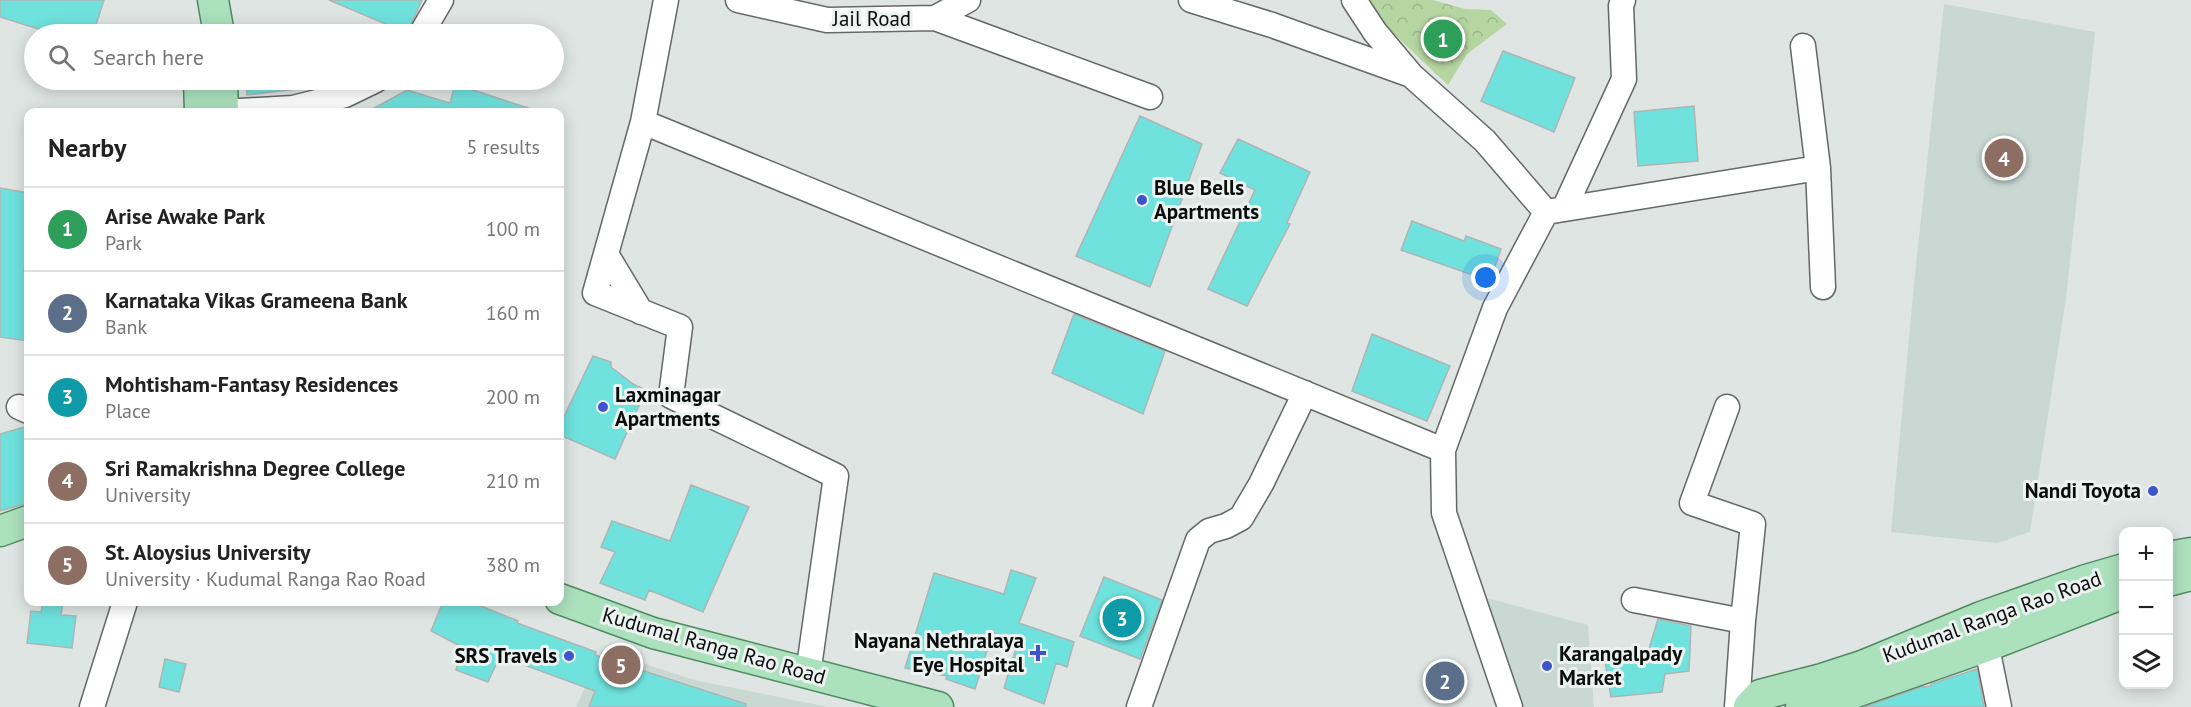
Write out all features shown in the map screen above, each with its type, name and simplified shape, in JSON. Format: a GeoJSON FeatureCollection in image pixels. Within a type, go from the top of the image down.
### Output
{"type":"FeatureCollection","features":[{"type":"Feature","properties":{"kind":"main road"},"geometry":{"type":"LineString","coordinates":[[196,0],[197,24]]}},
{"type":"Feature","properties":{"kind":"main road"},"geometry":{"type":"LineString","coordinates":[[213,0],[217,24]]}},
{"type":"Feature","properties":{"kind":"main road"},"geometry":{"type":"LineString","coordinates":[[204,90],[214,108]]}},
{"type":"Feature","properties":{"kind":"main road"},"geometry":{"type":"LineString","coordinates":[[217,108],[220,90]]}},
{"type":"Feature","properties":{"kind":"main road"},"geometry":{"type":"LineString","coordinates":[[0,531],[24,522]]}},
{"type":"Feature","properties":{"kind":"main road"},"geometry":{"type":"LineString","coordinates":[[0,552],[24,543]]}},
{"type":"Feature","properties":{"kind":"main road"},"geometry":{"type":"LineString","coordinates":[[2173,556],[2191,553]]}},
{"type":"Feature","properties":{"kind":"main road","name":"Kudumal Ranga Rao Road"},"geometry":{"type":"LineString","coordinates":[[1813,699],[1862,666],[1981,617],[2119,570]]}},
{"type":"Feature","properties":{"kind":"main road"},"geometry":{"type":"LineString","coordinates":[[2173,580],[2191,575]]}},
{"type":"Feature","properties":{"kind":"main road"},"geometry":{"type":"LineString","coordinates":[[1749,703],[1813,699],[1987,646],[2119,595]]}},
{"type":"Feature","properties":{"kind":"main road","name":"Kudumal Ranga Rao Road"},"geometry":{"type":"LineString","coordinates":[[564,600],[653,633],[938,707]]}},
{"type":"Feature","properties":{"kind":"street"},"geometry":{"type":"LineString","coordinates":[[427,24],[441,0]]}},
{"type":"Feature","properties":{"kind":"street"},"geometry":{"type":"LineString","coordinates":[[666,0],[643,123],[595,293],[680,327],[671,396],[836,476],[808,674]]}},
{"type":"Feature","properties":{"kind":"street","name":"Jail Road"},"geometry":{"type":"LineString","coordinates":[[738,0],[827,20],[935,18],[968,0]]}},
{"type":"Feature","properties":{"kind":"street"},"geometry":{"type":"LineString","coordinates":[[1191,0],[1272,25],[1411,75]]}},
{"type":"Feature","properties":{"kind":"street"},"geometry":{"type":"LineString","coordinates":[[1354,0],[1375,32],[1411,75],[1485,141],[1555,210]]}},
{"type":"Feature","properties":{"kind":"street"},"geometry":{"type":"LineString","coordinates":[[1510,707],[1444,513],[1443,450],[1495,308],[1555,210],[1624,79],[1621,6],[1623,0]]}},
{"type":"Feature","properties":{"kind":"street"},"geometry":{"type":"LineString","coordinates":[[935,18],[1150,97]]}},
{"type":"Feature","properties":{"kind":"street"},"geometry":{"type":"LineString","coordinates":[[1803,46],[1818,168],[1823,287]]}},
{"type":"Feature","properties":{"kind":"street"},"geometry":{"type":"LineString","coordinates":[[293,108],[345,95],[355,90]]}},
{"type":"Feature","properties":{"kind":"street"},"geometry":{"type":"LineString","coordinates":[[643,123],[1443,450]]}},
{"type":"Feature","properties":{"kind":"street"},"geometry":{"type":"LineString","coordinates":[[1555,210],[1818,168]]}},
{"type":"Feature","properties":{"kind":"street"},"geometry":{"type":"LineString","coordinates":[[1139,707],[1198,540],[1209,531],[1241,518],[1261,484],[1305,393]]}},
{"type":"Feature","properties":{"kind":"street"},"geometry":{"type":"LineString","coordinates":[[1727,407],[1692,503],[1754,524],[1743,621],[1749,703]]}},
{"type":"Feature","properties":{"kind":"street"},"geometry":{"type":"LineString","coordinates":[[1634,600],[1743,621]]}},
{"type":"Feature","properties":{"kind":"street"},"geometry":{"type":"LineString","coordinates":[[92,707],[124,606]]}},
{"type":"Feature","properties":{"kind":"street"},"geometry":{"type":"LineString","coordinates":[[1981,617],[1999,707]]}},
{"type":"Feature","properties":{"kind":"shaded area"},"geometry":{"type":"Polygon","coordinates":[[[1944,4],[2095,32],[2066,298],[2030,532],[1997,543],[1891,532],[1914,284],[1944,4]]]}},
{"type":"Feature","properties":{"kind":"shaded area","name":"Karangalpady Market"},"geometry":{"type":"Polygon","coordinates":[[[1479,596],[1588,625],[1594,707],[1518,707],[1479,596]]]}},
{"type":"Feature","properties":{"kind":"shaded area"},"geometry":{"type":"Polygon","coordinates":[[[602,650],[694,680],[828,707],[576,707],[602,650]]]}},
{"type":"Feature","properties":{"kind":"green space"},"geometry":{"type":"Polygon","coordinates":[[[1370,0],[1433,0],[1465,9],[1491,10],[1507,24],[1467,54],[1448,85],[1377,18],[1370,0]]]}},
{"type":"Feature","properties":{"kind":"building"},"geometry":{"type":"Polygon","coordinates":[[[0,0],[104,0],[96,24],[24,25],[0,17],[0,0]]]}},
{"type":"Feature","properties":{"kind":"building"},"geometry":{"type":"Polygon","coordinates":[[[329,0],[422,0],[411,24],[386,24],[329,0]]]}},
{"type":"Feature","properties":{"kind":"building"},"geometry":{"type":"Polygon","coordinates":[[[1503,51],[1575,78],[1554,132],[1481,101],[1503,51]]]}},
{"type":"Feature","properties":{"kind":"building"},"geometry":{"type":"Polygon","coordinates":[[[247,90],[288,90],[247,95],[247,90]]]}},
{"type":"Feature","properties":{"kind":"building"},"geometry":{"type":"Polygon","coordinates":[[[407,90],[450,103],[453,90],[473,90],[528,108],[374,108],[407,90]]]}},
{"type":"Feature","properties":{"kind":"building"},"geometry":{"type":"Polygon","coordinates":[[[1694,106],[1698,161],[1638,166],[1634,112],[1694,106]]]}},
{"type":"Feature","properties":{"kind":"building","name":"Blue Bells Apartments"},"geometry":{"type":"Polygon","coordinates":[[[1140,116],[1202,144],[1150,287],[1076,256],[1140,116]]]}},
{"type":"Feature","properties":{"kind":"building"},"geometry":{"type":"Polygon","coordinates":[[[1238,139],[1310,172],[1287,223],[1290,224],[1247,306],[1208,289],[1255,190],[1220,173],[1238,139]]]}},
{"type":"Feature","properties":{"kind":"building"},"geometry":{"type":"Polygon","coordinates":[[[0,188],[24,192],[24,340],[0,337],[0,188]]]}},
{"type":"Feature","properties":{"kind":"building"},"geometry":{"type":"Polygon","coordinates":[[[1412,221],[1464,241],[1466,236],[1501,249],[1490,281],[1401,250],[1412,221]]]}},
{"type":"Feature","properties":{"kind":"building"},"geometry":{"type":"Polygon","coordinates":[[[1074,314],[1165,351],[1143,414],[1052,373],[1074,314]]]}},
{"type":"Feature","properties":{"kind":"building"},"geometry":{"type":"Polygon","coordinates":[[[1372,334],[1450,366],[1427,421],[1352,391],[1372,334]]]}},
{"type":"Feature","properties":{"kind":"building","name":"Laxminagar Apartments"},"geometry":{"type":"Polygon","coordinates":[[[593,356],[611,362],[611,367],[633,384],[646,390],[615,459],[564,437],[564,417],[593,356]]]}},
{"type":"Feature","properties":{"kind":"building"},"geometry":{"type":"Polygon","coordinates":[[[24,427],[24,504],[0,511],[0,434],[24,427]]]}},
{"type":"Feature","properties":{"kind":"building"},"geometry":{"type":"Polygon","coordinates":[[[691,485],[749,507],[703,612],[649,590],[645,600],[600,583],[615,552],[601,547],[612,521],[670,541],[691,485]]]}},
{"type":"Feature","properties":{"kind":"building"},"geometry":{"type":"Polygon","coordinates":[[[1011,570],[1036,578],[1019,623],[1074,642],[1067,667],[1056,663],[1044,704],[1004,688],[1018,642],[993,632],[975,689],[946,679],[947,676],[905,668],[934,573],[1004,594],[1011,570]]]}},
{"type":"Feature","properties":{"kind":"building"},"geometry":{"type":"Polygon","coordinates":[[[1104,577],[1162,600],[1140,659],[1080,636],[1104,577]]]}},
{"type":"Feature","properties":{"kind":"building"},"geometry":{"type":"Polygon","coordinates":[[[42,606],[62,606],[61,615],[76,616],[72,648],[27,643],[31,611],[41,612],[42,606]]]}},
{"type":"Feature","properties":{"kind":"building"},"geometry":{"type":"Polygon","coordinates":[[[441,606],[481,606],[518,621],[517,623],[596,652],[595,655],[746,704],[746,707],[589,707],[595,691],[500,656],[488,682],[456,670],[462,647],[431,631],[441,606]]]}},
{"type":"Feature","properties":{"kind":"building"},"geometry":{"type":"Polygon","coordinates":[[[1658,619],[1691,626],[1689,671],[1665,674],[1662,692],[1611,697],[1604,656],[1645,662],[1658,619]]]}},
{"type":"Feature","properties":{"kind":"building"},"geometry":{"type":"Polygon","coordinates":[[[165,659],[186,664],[179,692],[159,687],[165,659]]]}},
{"type":"Feature","properties":{"kind":"building"},"geometry":{"type":"Polygon","coordinates":[[[1977,669],[1984,707],[1865,707],[1921,687],[1931,686],[1931,684],[1977,669]]]}},
{"type":"Feature","properties":{"kind":"place","name":"Arise Awake Park"},"geometry":{"type":"Point","coordinates":[1443,39]}},
{"type":"Feature","properties":{"kind":"place","name":"Sri Ramakrishna Degree College"},"geometry":{"type":"Point","coordinates":[2004,158]}},
{"type":"Feature","properties":{"kind":"place","name":"Blue Bells Apartments"},"geometry":{"type":"Point","coordinates":[1142,200]}},
{"type":"Feature","properties":{"kind":"place","name":"Laxminagar Apartments"},"geometry":{"type":"Point","coordinates":[603,407]}},
{"type":"Feature","properties":{"kind":"place","name":"Nandi Toyota"},"geometry":{"type":"Point","coordinates":[2153,491]}},
{"type":"Feature","properties":{"kind":"place","name":"Mohtisham-Fantasy Residences"},"geometry":{"type":"Point","coordinates":[1122,618]}},
{"type":"Feature","properties":{"kind":"place","name":"Nayana Nethralaya Eye Hospital"},"geometry":{"type":"Point","coordinates":[1038,653]}},
{"type":"Feature","properties":{"kind":"place","name":"SRS Travels"},"geometry":{"type":"Point","coordinates":[569,656]}},
{"type":"Feature","properties":{"kind":"place","name":"St. Aloysius University"},"geometry":{"type":"Point","coordinates":[621,665]}},
{"type":"Feature","properties":{"kind":"place","name":"Karangalpady Market"},"geometry":{"type":"Point","coordinates":[1547,666]}},
{"type":"Feature","properties":{"kind":"place","name":"Karnataka Vikas Grameena Bank"},"geometry":{"type":"Point","coordinates":[1445,681]}}]}
